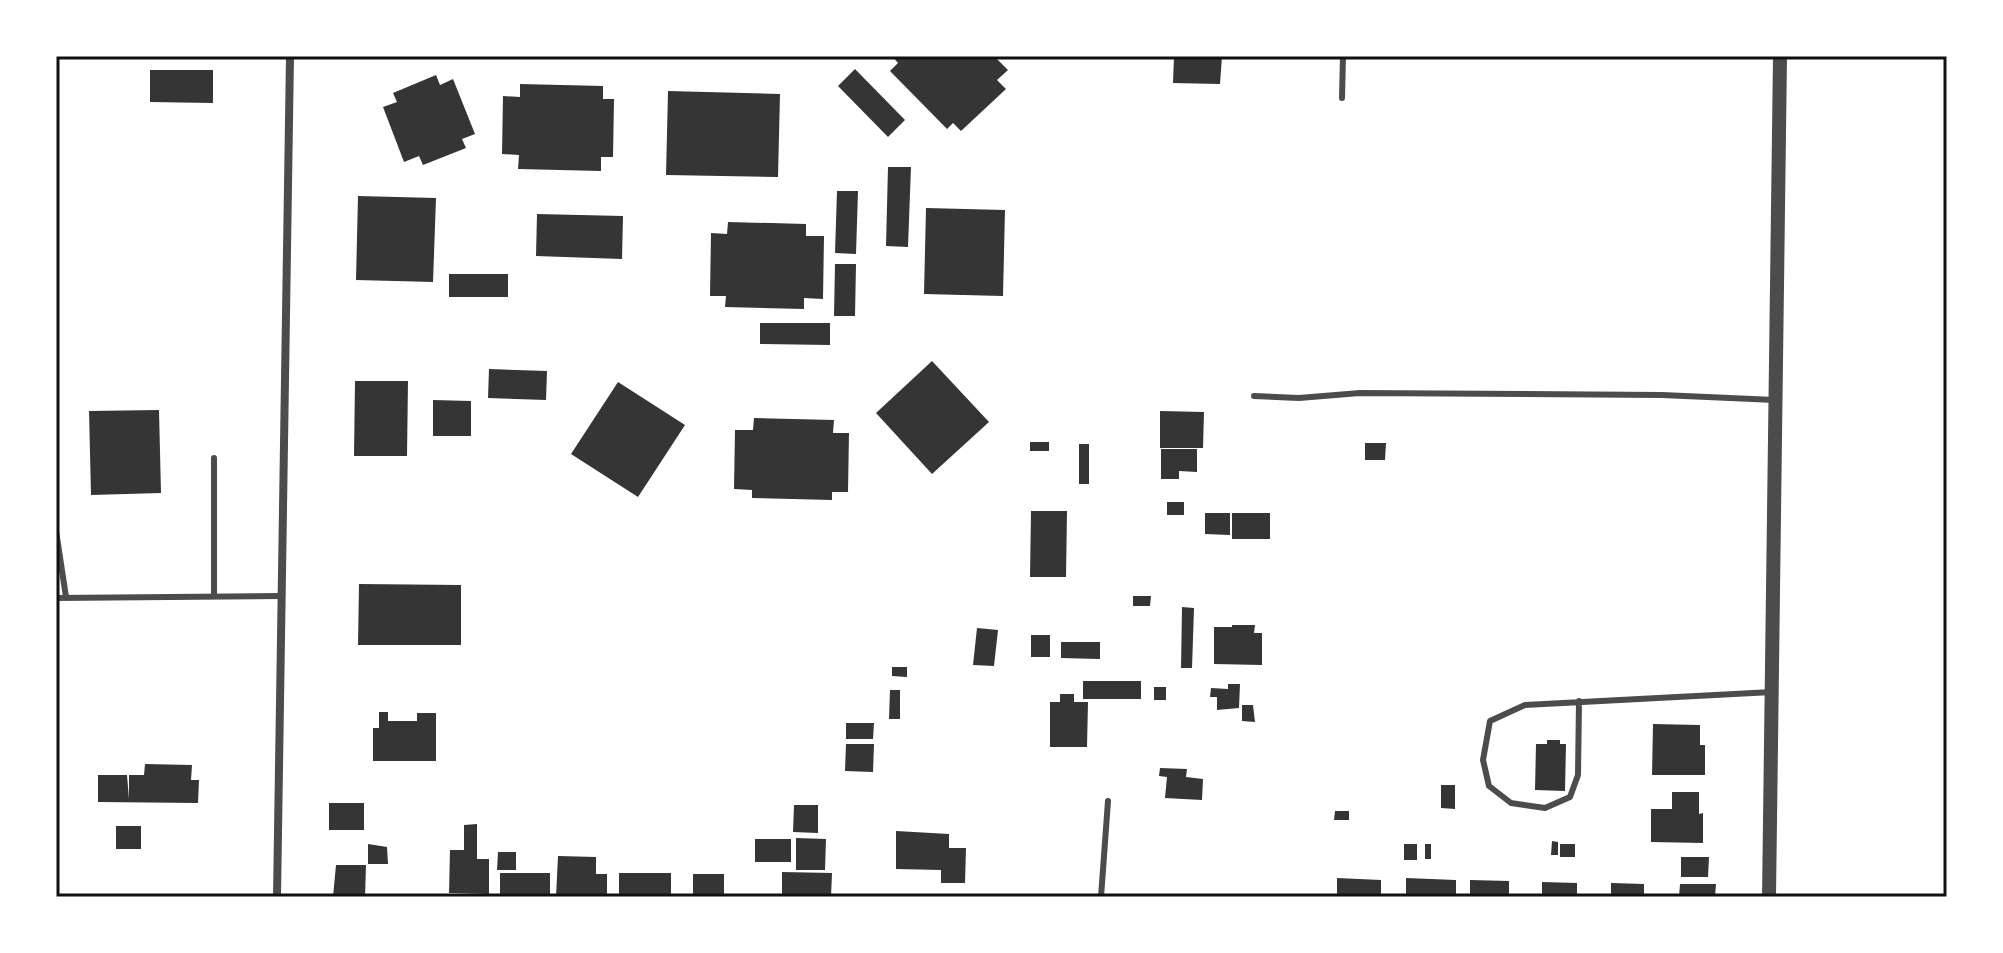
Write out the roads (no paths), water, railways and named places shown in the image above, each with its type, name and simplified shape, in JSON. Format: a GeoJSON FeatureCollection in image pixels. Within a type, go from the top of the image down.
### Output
{"type":"FeatureCollection","features":[{"type":"Feature","properties":{"kind":"street"},"geometry":{"type":"LineString","coordinates":[[277,897],[290,56]]}},
{"type":"Feature","properties":{"kind":"street"},"geometry":{"type":"LineString","coordinates":[[1769,897],[1780,56]]}},
{"type":"Feature","properties":{"kind":"lane"},"geometry":{"type":"LineString","coordinates":[[1342,98],[1343,56]]}},
{"type":"Feature","properties":{"kind":"lane"},"geometry":{"type":"LineString","coordinates":[[1254,396],[1299,398],[1360,393],[1662,395],[1775,400]]}},
{"type":"Feature","properties":{"kind":"lane"},"geometry":{"type":"LineString","coordinates":[[214,458],[214,596]]}},
{"type":"Feature","properties":{"kind":"lane"},"geometry":{"type":"LineString","coordinates":[[56,531],[66,597]]}},
{"type":"Feature","properties":{"kind":"lane"},"geometry":{"type":"LineString","coordinates":[[56,598],[281,596]]}},
{"type":"Feature","properties":{"kind":"lane"},"geometry":{"type":"LineString","coordinates":[[1579,701],[1578,775],[1570,797],[1545,808],[1511,803],[1489,786],[1483,760],[1490,721],[1525,705],[1579,701],[1772,692]]}},
{"type":"Feature","properties":{"kind":"lane"},"geometry":{"type":"LineString","coordinates":[[1101,897],[1108,801]]}}]}
